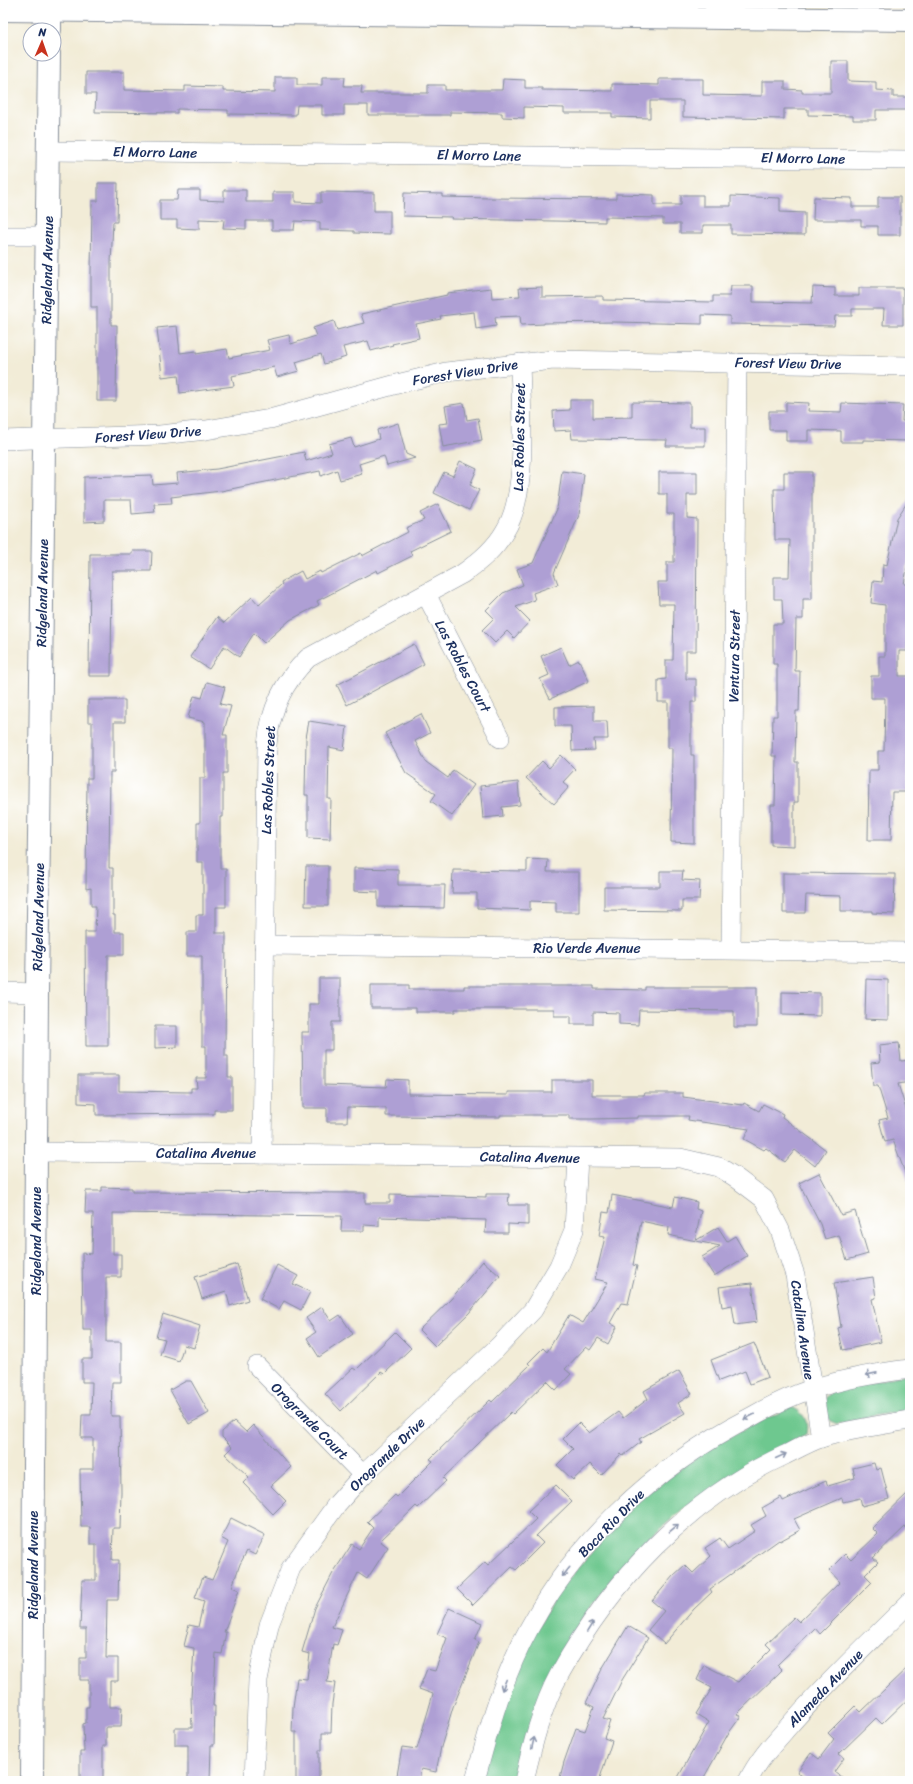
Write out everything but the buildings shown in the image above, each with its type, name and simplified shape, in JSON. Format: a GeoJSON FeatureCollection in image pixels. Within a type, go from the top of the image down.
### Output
{"type":"FeatureCollection","features":[{"type":"Feature","properties":{"kind":"street"},"geometry":{"type":"LineString","coordinates":[[3,10],[50,20],[268,8],[499,9],[910,20]]}},
{"type":"Feature","properties":{"kind":"street","name":"Ridgeland Avenue"},"geometry":{"type":"LineString","coordinates":[[32,1781],[43,439],[48,236],[50,62]]}},
{"type":"Feature","properties":{"kind":"street","name":"El Morro Lane"},"geometry":{"type":"LineString","coordinates":[[49,151],[910,160]]}},
{"type":"Feature","properties":{"kind":"street"},"geometry":{"type":"LineString","coordinates":[[3,236],[48,236]]}},
{"type":"Feature","properties":{"kind":"street","name":"Forest View Drive"},"geometry":{"type":"LineString","coordinates":[[3,440],[160,435],[206,430],[270,419],[446,372],[553,360],[910,366]]}},
{"type":"Feature","properties":{"kind":"street","name":"Las Robles Street"},"geometry":{"type":"LineString","coordinates":[[262,1154],[267,745],[274,708],[282,689],[294,671],[308,658],[462,574],[478,563],[494,547],[506,531],[513,515],[521,472],[520,363]]}},
{"type":"Feature","properties":{"kind":"street","name":"Ventura Street"},"geometry":{"type":"LineString","coordinates":[[731,949],[737,363]]}},
{"type":"Feature","properties":{"kind":"street","name":"Las Robles Court"},"geometry":{"type":"LineString","coordinates":[[426,594],[500,738]]}},
{"type":"Feature","properties":{"kind":"street","name":"Rio Verde Avenue"},"geometry":{"type":"LineString","coordinates":[[264,945],[910,952]]}},
{"type":"Feature","properties":{"kind":"street"},"geometry":{"type":"LineString","coordinates":[[3,992],[38,993]]}},
{"type":"Feature","properties":{"kind":"street","name":"Catalina Avenue"},"geometry":{"type":"LineString","coordinates":[[36,1152],[680,1158],[719,1167],[764,1199],[780,1230],[795,1275],[821,1438]]}},
{"type":"Feature","properties":{"kind":"street","name":"Orogrande Drive"},"geometry":{"type":"LineString","coordinates":[[254,1781],[258,1680],[269,1625],[291,1568],[336,1504],[364,1475],[498,1347],[532,1310],[559,1266],[574,1230],[578,1158]]}},
{"type":"Feature","properties":{"kind":"street","name":"Orogrande Court"},"geometry":{"type":"LineString","coordinates":[[257,1366],[364,1475]]}},
{"type":"Feature","properties":{"kind":"street","name":"Boca Rio Drive"},"geometry":{"type":"LineString","coordinates":[[475,1781],[494,1712],[521,1644],[554,1586],[592,1539],[630,1499],[672,1465],[715,1435],[771,1406],[812,1389],[873,1374],[910,1369]]}},
{"type":"Feature","properties":{"kind":"street"},"geometry":{"type":"LineString","coordinates":[[524,1781],[535,1735],[559,1676],[596,1616],[625,1577],[669,1532],[712,1496],[763,1465],[821,1438],[910,1420]]}},
{"type":"Feature","properties":{"kind":"street","name":"Alameda Avenue"},"geometry":{"type":"LineString","coordinates":[[748,1781],[754,1769],[767,1751],[804,1708],[910,1602]]}},
{"type":"Feature","properties":{"kind":"green space"},"geometry":{"type":"Polygon","coordinates":[[[910,1373],[910,1410],[871,1416],[838,1424],[830,1421],[825,1415],[824,1401],[826,1396],[832,1392],[910,1373]]]}},
{"type":"Feature","properties":{"kind":"green space"},"geometry":{"type":"Polygon","coordinates":[[[791,1407],[799,1411],[804,1417],[807,1425],[806,1434],[684,1508],[646,1542],[614,1576],[583,1618],[556,1664],[516,1781],[479,1781],[512,1673],[559,1590],[634,1503],[714,1444],[791,1407]]]}}]}
